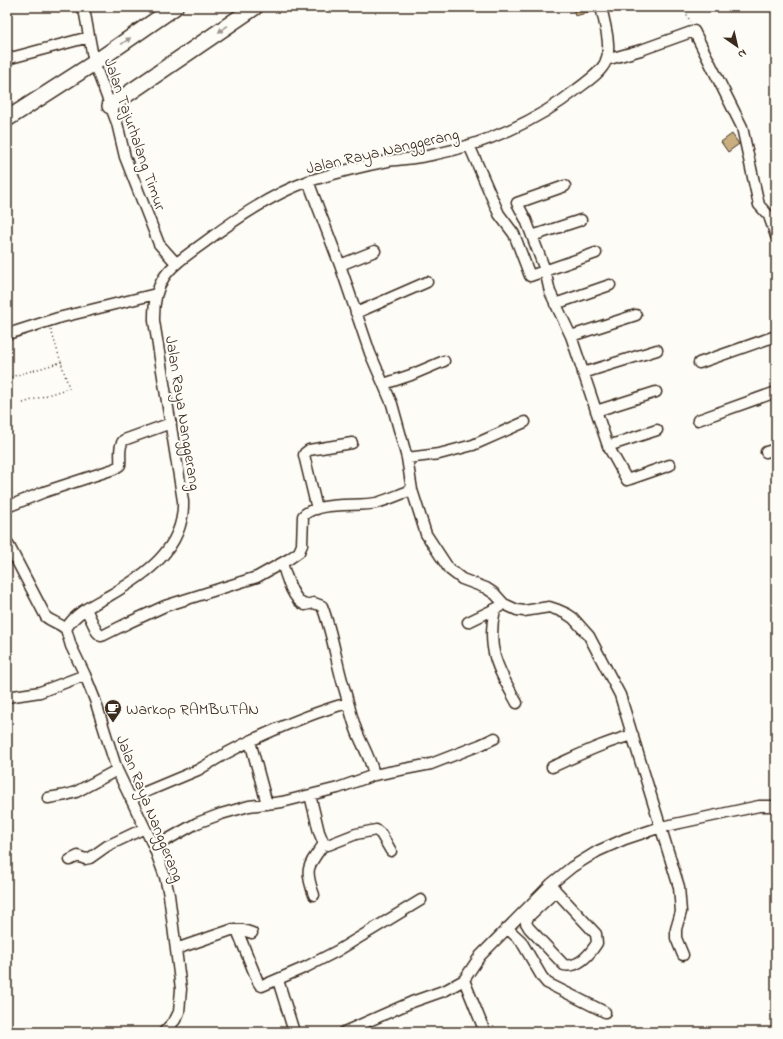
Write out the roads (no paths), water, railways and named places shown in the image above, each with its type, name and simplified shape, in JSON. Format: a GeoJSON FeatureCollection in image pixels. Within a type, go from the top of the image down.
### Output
{"type":"FeatureCollection","features":[{"type":"Feature","properties":{"kind":"highway"},"geometry":{"type":"LineString","coordinates":[[7,119],[94,63],[175,7]]}},
{"type":"Feature","properties":{"kind":"highway"},"geometry":{"type":"LineString","coordinates":[[110,106],[255,7]]}},
{"type":"Feature","properties":{"kind":"street","name":"Jalan Tajurhalang Timur"},"geometry":{"type":"LineString","coordinates":[[82,7],[94,63],[117,123],[125,157],[159,244],[176,263]]}},
{"type":"Feature","properties":{"kind":"street"},"geometry":{"type":"LineString","coordinates":[[601,7],[608,43],[606,60]]}},
{"type":"Feature","properties":{"kind":"street"},"geometry":{"type":"LineString","coordinates":[[606,60],[642,50],[694,31],[742,127],[759,205],[773,215],[776,236]]}},
{"type":"Feature","properties":{"kind":"street"},"geometry":{"type":"LineString","coordinates":[[7,59],[89,37]]}},
{"type":"Feature","properties":{"kind":"street","name":"Jalan Raya Nanggerang"},"geometry":{"type":"LineString","coordinates":[[164,1032],[180,1012],[181,989],[169,895],[165,877],[154,847],[118,770],[95,700],[85,675],[70,646],[66,628],[75,617],[86,609],[142,576],[162,556],[178,534],[184,513],[154,321],[156,294],[163,278],[176,263],[220,231],[252,210],[293,187],[344,171],[437,154],[469,145],[503,132],[539,115],[569,96],[601,68],[606,60]]}},
{"type":"Feature","properties":{"kind":"street"},"geometry":{"type":"LineString","coordinates":[[469,145],[499,214],[514,234],[530,276],[596,253]]}},
{"type":"Feature","properties":{"kind":"street"},"geometry":{"type":"LineString","coordinates":[[308,182],[340,265],[370,353],[392,404],[407,458],[412,490],[426,534],[449,569],[462,579],[486,588],[495,594],[499,606],[491,635],[494,657],[499,670],[517,703]]}},
{"type":"Feature","properties":{"kind":"street"},"geometry":{"type":"LineString","coordinates":[[565,186],[517,203],[526,220],[545,270],[550,292],[571,336],[608,446],[627,480],[670,465]]}},
{"type":"Feature","properties":{"kind":"street"},"geometry":{"type":"LineString","coordinates":[[532,236],[581,220]]}},
{"type":"Feature","properties":{"kind":"street"},"geometry":{"type":"LineString","coordinates":[[340,265],[375,251]]}},
{"type":"Feature","properties":{"kind":"street"},"geometry":{"type":"LineString","coordinates":[[356,313],[427,282]]}},
{"type":"Feature","properties":{"kind":"street"},"geometry":{"type":"LineString","coordinates":[[555,304],[610,285]]}},
{"type":"Feature","properties":{"kind":"street"},"geometry":{"type":"LineString","coordinates":[[11,333],[50,322],[58,318],[156,294]]}},
{"type":"Feature","properties":{"kind":"street"},"geometry":{"type":"LineString","coordinates":[[571,336],[636,315]]}},
{"type":"Feature","properties":{"kind":"street"},"geometry":{"type":"LineString","coordinates":[[699,363],[776,336]]}},
{"type":"Feature","properties":{"kind":"street"},"geometry":{"type":"LineString","coordinates":[[583,373],[656,350]]}},
{"type":"Feature","properties":{"kind":"street"},"geometry":{"type":"LineString","coordinates":[[384,384],[411,375],[444,361]]}},
{"type":"Feature","properties":{"kind":"street"},"geometry":{"type":"LineString","coordinates":[[596,411],[656,392]]}},
{"type":"Feature","properties":{"kind":"street"},"geometry":{"type":"LineString","coordinates":[[698,420],[776,392]]}},
{"type":"Feature","properties":{"kind":"street"},"geometry":{"type":"LineString","coordinates":[[407,458],[439,454],[473,445],[525,422]]}},
{"type":"Feature","properties":{"kind":"street"},"geometry":{"type":"LineString","coordinates":[[7,507],[44,492],[114,469],[120,465],[120,448],[121,443],[124,440],[171,424]]}},
{"type":"Feature","properties":{"kind":"street"},"geometry":{"type":"LineString","coordinates":[[608,446],[657,430]]}},
{"type":"Feature","properties":{"kind":"street"},"geometry":{"type":"LineString","coordinates":[[316,509],[304,455],[305,453],[309,450],[352,443]]}},
{"type":"Feature","properties":{"kind":"street"},"geometry":{"type":"LineString","coordinates":[[86,609],[97,632],[101,636],[104,635],[165,606],[257,577],[282,563],[299,552],[303,538],[303,516],[310,511],[338,506],[378,502],[412,490]]}},
{"type":"Feature","properties":{"kind":"street"},"geometry":{"type":"LineString","coordinates":[[7,542],[46,617],[66,628]]}},
{"type":"Feature","properties":{"kind":"street"},"geometry":{"type":"LineString","coordinates":[[282,563],[297,599],[305,605],[314,603],[322,606],[328,621],[348,703],[357,732],[371,762],[374,775]]}},
{"type":"Feature","properties":{"kind":"street"},"geometry":{"type":"LineString","coordinates":[[468,622],[499,606],[524,611],[545,608],[558,610],[567,614],[582,627],[597,650],[620,695],[679,887],[681,912],[676,929],[676,938],[683,955]]}},
{"type":"Feature","properties":{"kind":"street"},"geometry":{"type":"LineString","coordinates":[[7,697],[40,692],[85,675]]}},
{"type":"Feature","properties":{"kind":"street"},"geometry":{"type":"LineString","coordinates":[[131,798],[198,770],[250,741],[285,725],[322,710],[348,703]]}},
{"type":"Feature","properties":{"kind":"street"},"geometry":{"type":"LineString","coordinates":[[552,767],[592,748],[633,735]]}},
{"type":"Feature","properties":{"kind":"street"},"geometry":{"type":"LineString","coordinates":[[154,847],[210,817],[249,806],[267,804],[338,788],[374,775],[431,764],[464,752],[495,738]]}},
{"type":"Feature","properties":{"kind":"street"},"geometry":{"type":"LineString","coordinates":[[250,741],[267,804]]}},
{"type":"Feature","properties":{"kind":"street"},"geometry":{"type":"LineString","coordinates":[[48,798],[76,792],[118,770]]}},
{"type":"Feature","properties":{"kind":"street"},"geometry":{"type":"LineString","coordinates":[[310,795],[319,832],[324,844]]}},
{"type":"Feature","properties":{"kind":"street"},"geometry":{"type":"LineString","coordinates":[[553,887],[596,934],[597,943],[591,952],[574,964],[564,965],[526,923],[528,917],[553,887],[572,867],[598,851],[625,839],[661,827],[759,806],[776,806]]}},
{"type":"Feature","properties":{"kind":"street"},"geometry":{"type":"LineString","coordinates":[[70,860],[78,856],[85,859],[90,858],[107,846],[145,828]]}},
{"type":"Feature","properties":{"kind":"street"},"geometry":{"type":"LineString","coordinates":[[324,844],[328,845],[356,834],[376,830],[381,834],[391,850]]}},
{"type":"Feature","properties":{"kind":"street"},"geometry":{"type":"LineString","coordinates":[[314,895],[310,884],[308,870],[310,864],[324,844]]}},
{"type":"Feature","properties":{"kind":"street"},"geometry":{"type":"LineString","coordinates":[[344,1032],[412,1002],[446,990],[464,980],[480,956],[507,928],[553,887]]}},
{"type":"Feature","properties":{"kind":"street"},"geometry":{"type":"LineString","coordinates":[[237,930],[260,985],[264,986],[306,967],[336,951],[422,900]]}},
{"type":"Feature","properties":{"kind":"street"},"geometry":{"type":"LineString","coordinates":[[507,928],[521,941],[542,977],[547,982],[605,1012]]}},
{"type":"Feature","properties":{"kind":"street"},"geometry":{"type":"LineString","coordinates":[[176,949],[231,930],[243,930],[252,933]]}},
{"type":"Feature","properties":{"kind":"street"},"geometry":{"type":"LineString","coordinates":[[278,980],[294,1032]]}},
{"type":"Feature","properties":{"kind":"street"},"geometry":{"type":"LineString","coordinates":[[464,980],[484,1032]]}},
{"type":"Feature","properties":{"kind":"place","name":"Warkop RAMBUTAN"},"geometry":{"type":"Point","coordinates":[113,723]}}]}
